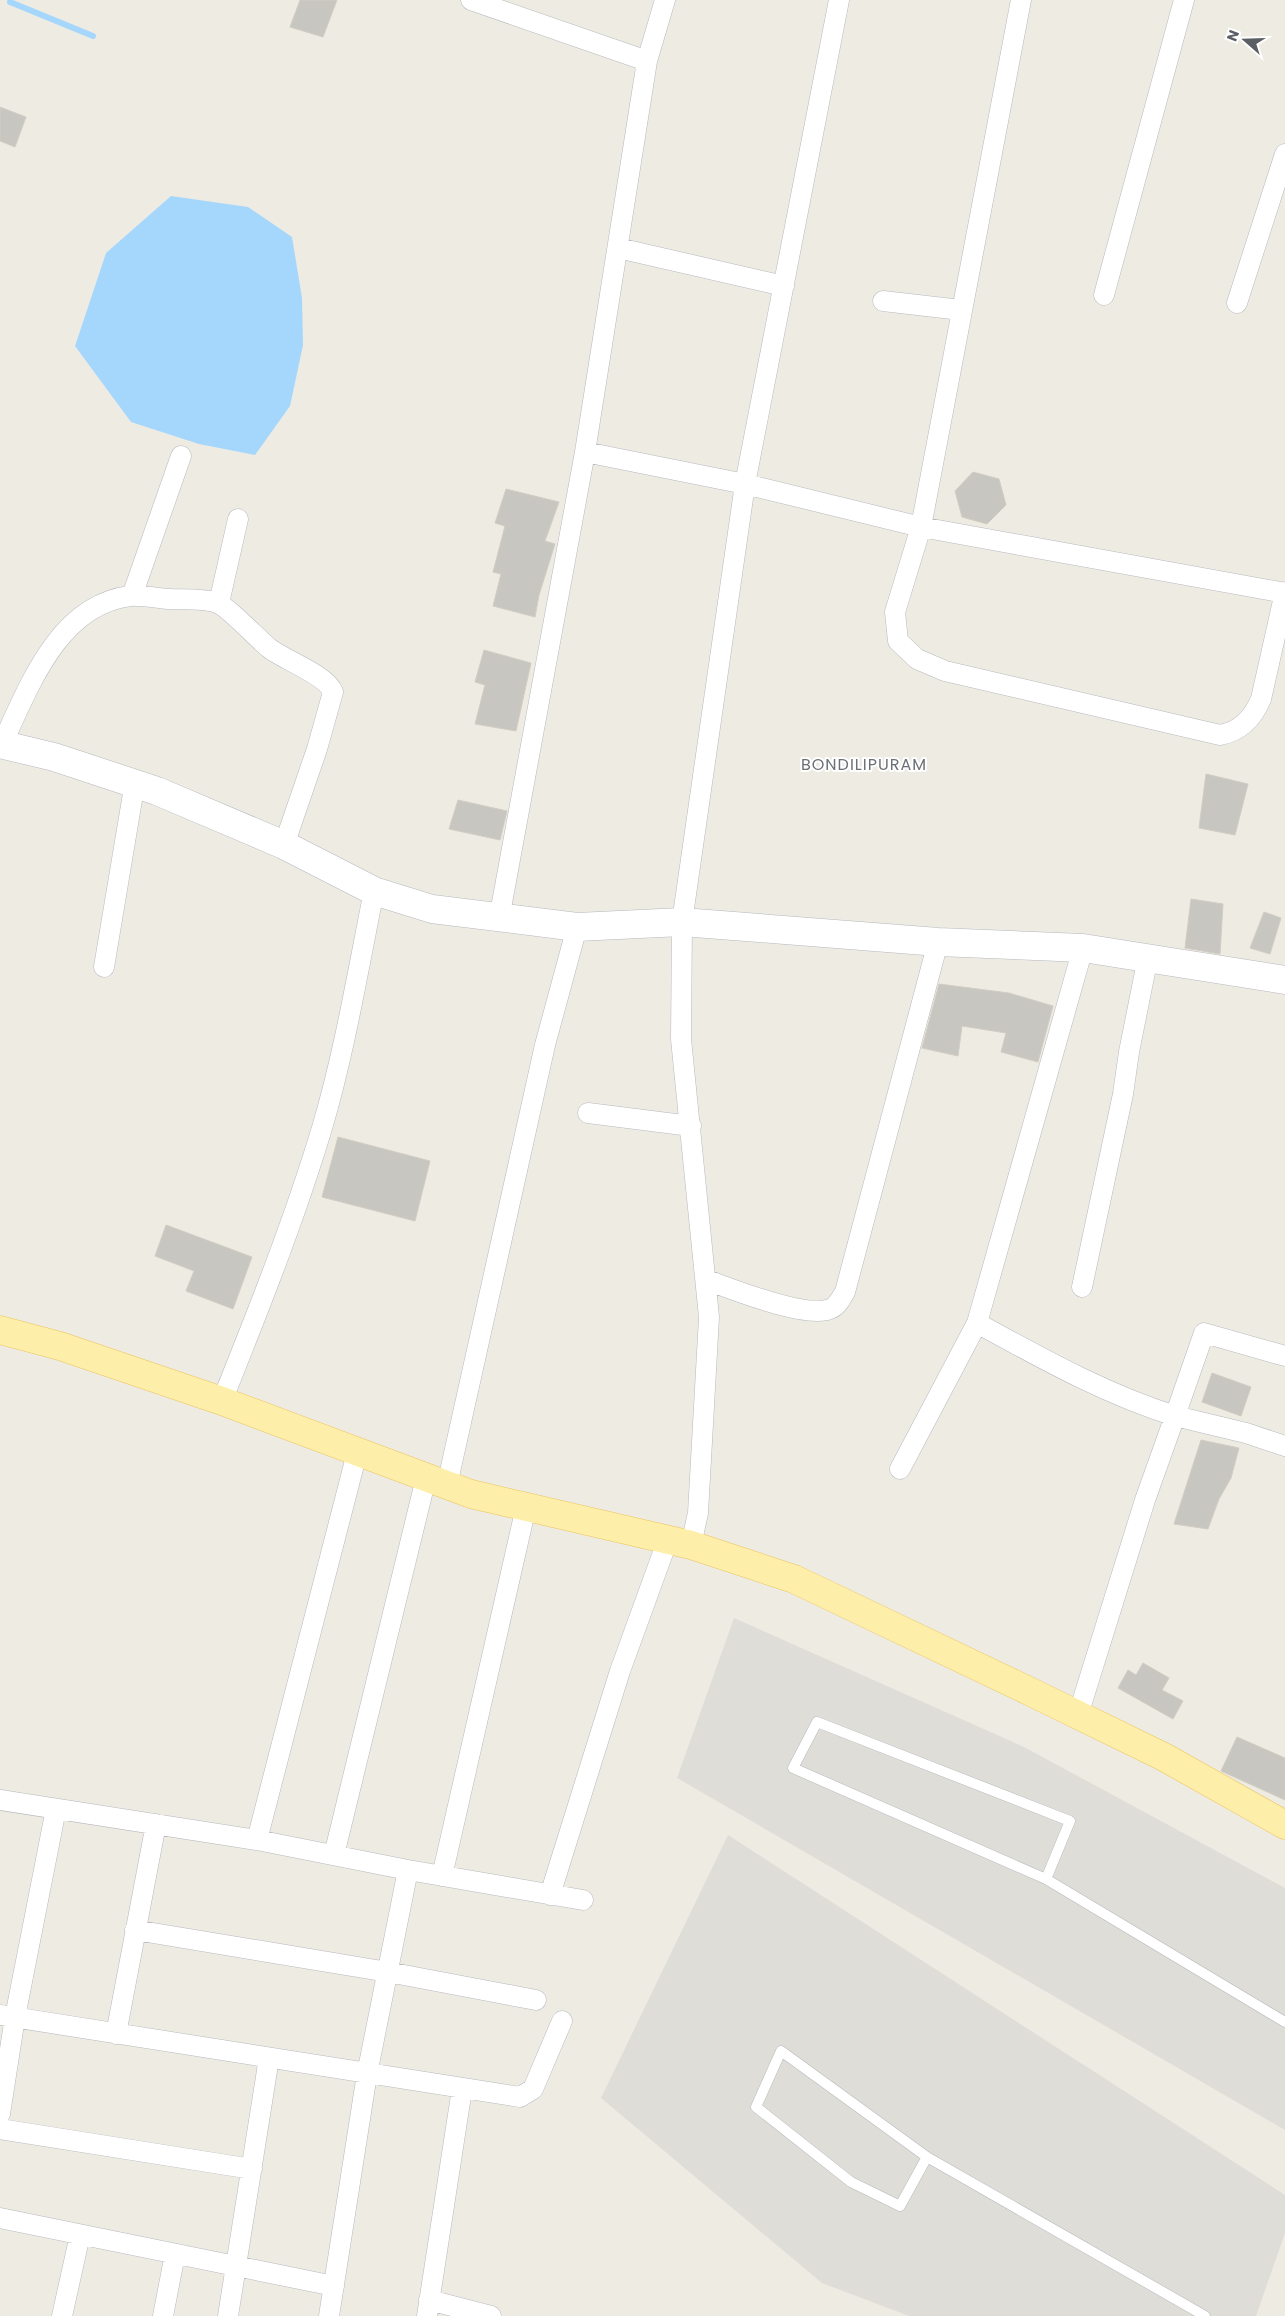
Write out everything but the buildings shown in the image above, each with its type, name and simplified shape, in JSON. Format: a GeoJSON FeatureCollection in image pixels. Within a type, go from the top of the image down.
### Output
{"type":"FeatureCollection","features":[{"type":"Feature","properties":{"kind":"main road"},"geometry":{"type":"LineString","coordinates":[[0,1330],[60,1346],[222,1401],[471,1494],[680,1542],[794,1579],[1164,1757],[1285,1825]]}},
{"type":"Feature","properties":{"kind":"street"},"geometry":{"type":"LineString","coordinates":[[471,0],[647,61]]}},
{"type":"Feature","properties":{"kind":"street"},"geometry":{"type":"LineString","coordinates":[[499,919],[584,452],[647,61],[665,0]]}},
{"type":"Feature","properties":{"kind":"street"},"geometry":{"type":"LineString","coordinates":[[550,1895],[620,1671],[680,1542],[698,1513],[709,1318],[707,1280],[681,1039],[682,922],[745,484],[839,0]]}},
{"type":"Feature","properties":{"kind":"street"},"geometry":{"type":"LineString","coordinates":[[584,452],[745,484],[921,527],[1285,592],[1261,699],[1255,713],[1241,727],[1231,733],[1220,735],[945,671],[917,659],[898,640],[895,612],[921,527],[1021,0]]}},
{"type":"Feature","properties":{"kind":"street"},"geometry":{"type":"LineString","coordinates":[[1104,295],[1184,0]]}},
{"type":"Feature","properties":{"kind":"street"},"geometry":{"type":"LineString","coordinates":[[1237,302],[1285,154]]}},
{"type":"Feature","properties":{"kind":"street"},"geometry":{"type":"LineString","coordinates":[[618,248],[784,286]]}},
{"type":"Feature","properties":{"kind":"street"},"geometry":{"type":"LineString","coordinates":[[884,301],[961,310]]}},
{"type":"Feature","properties":{"kind":"street"},"geometry":{"type":"LineString","coordinates":[[132,596],[180,456]]}},
{"type":"Feature","properties":{"kind":"street"},"geometry":{"type":"LineString","coordinates":[[219,603],[238,519]]}},
{"type":"Feature","properties":{"kind":"street"},"geometry":{"type":"LineString","coordinates":[[284,845],[322,733],[333,692],[327,682],[269,648],[219,603],[132,596],[98,606],[82,617],[55,643],[34,676],[1,744],[135,782],[284,845],[374,891],[432,909],[499,919],[577,927],[682,922],[938,942],[1083,948],[1285,980]]}},
{"type":"Feature","properties":{"kind":"street"},"geometry":{"type":"LineString","coordinates":[[104,967],[135,782]]}},
{"type":"Feature","properties":{"kind":"street"},"geometry":{"type":"LineString","coordinates":[[222,1401],[289,1233],[323,1126],[345,1039],[374,891]]}},
{"type":"Feature","properties":{"kind":"street"},"geometry":{"type":"LineString","coordinates":[[334,1856],[437,1482],[545,1045],[577,927]]}},
{"type":"Feature","properties":{"kind":"street"},"geometry":{"type":"LineString","coordinates":[[707,1280],[777,1304],[818,1312],[831,1309],[839,1303],[845,1292],[938,942]]}},
{"type":"Feature","properties":{"kind":"street"},"geometry":{"type":"LineString","coordinates":[[900,1468],[977,1323],[1083,948]]}},
{"type":"Feature","properties":{"kind":"street"},"geometry":{"type":"LineString","coordinates":[[1082,1287],[1123,1094],[1129,1052],[1148,957]]}},
{"type":"Feature","properties":{"kind":"street"},"geometry":{"type":"LineString","coordinates":[[588,1113],[691,1126]]}},
{"type":"Feature","properties":{"kind":"street"},"geometry":{"type":"LineString","coordinates":[[977,1323],[1105,1390],[1138,1404],[1175,1416],[1246,1433],[1285,1446]]}},
{"type":"Feature","properties":{"kind":"street"},"geometry":{"type":"LineString","coordinates":[[1078,1715],[1145,1500],[1204,1333],[1285,1356]]}},
{"type":"Feature","properties":{"kind":"street"},"geometry":{"type":"LineString","coordinates":[[257,1840],[357,1453]]}},
{"type":"Feature","properties":{"kind":"street"},"geometry":{"type":"LineString","coordinates":[[442,1876],[526,1507]]}},
{"type":"Feature","properties":{"kind":"street"},"geometry":{"type":"LineString","coordinates":[[0,1800],[257,1840],[408,1870],[583,1900]]}},
{"type":"Feature","properties":{"kind":"street"},"geometry":{"type":"LineString","coordinates":[[0,2114],[7,2016],[56,1808]]}},
{"type":"Feature","properties":{"kind":"street"},"geometry":{"type":"LineString","coordinates":[[116,2034],[156,1824]]}},
{"type":"Feature","properties":{"kind":"street"},"geometry":{"type":"LineString","coordinates":[[328,2316],[367,2074],[408,1870]]}},
{"type":"Feature","properties":{"kind":"street"},"geometry":{"type":"LineString","coordinates":[[135,1930],[388,1972],[536,2000]]}},
{"type":"Feature","properties":{"kind":"street"},"geometry":{"type":"LineString","coordinates":[[7,2016],[506,2096],[527,2095],[538,2080],[562,2020]]}},
{"type":"Feature","properties":{"kind":"street"},"geometry":{"type":"LineString","coordinates":[[228,2316],[269,2058]]}},
{"type":"Feature","properties":{"kind":"street"},"geometry":{"type":"LineString","coordinates":[[462,2089],[428,2308],[491,2316]]}},
{"type":"Feature","properties":{"kind":"street"},"geometry":{"type":"LineString","coordinates":[[0,2129],[252,2169]]}},
{"type":"Feature","properties":{"kind":"street"},"geometry":{"type":"LineString","coordinates":[[0,2218],[334,2286]]}},
{"type":"Feature","properties":{"kind":"street"},"geometry":{"type":"LineString","coordinates":[[62,2316],[80,2234]]}},
{"type":"Feature","properties":{"kind":"street"},"geometry":{"type":"LineString","coordinates":[[163,2316],[175,2254]]}},
{"type":"Feature","properties":{"kind":"lane"},"geometry":{"type":"LineString","coordinates":[[1046,1879],[1070,1821],[817,1722],[793,1768],[1046,1879],[1285,2022]]}},
{"type":"Feature","properties":{"kind":"lane"},"geometry":{"type":"LineString","coordinates":[[927,2157],[900,2206],[851,2182],[756,2107],[781,2051],[927,2157],[1205,2316]]}},
{"type":"Feature","properties":{"kind":"shaded area"},"geometry":{"type":"Polygon","coordinates":[[[734,1618],[1024,1747],[1285,1888],[1285,2130],[677,1778],[734,1618]]]}},
{"type":"Feature","properties":{"kind":"shaded area"},"geometry":{"type":"Polygon","coordinates":[[[728,1835],[1285,2195],[1285,2233],[1256,2316],[909,2316],[822,2283],[601,2098],[728,1835]]]}},
{"type":"Feature","properties":{"kind":"water"},"geometry":{"type":"Polygon","coordinates":[[[171,196],[248,207],[292,237],[302,298],[303,345],[290,406],[255,455],[199,444],[131,422],[75,346],[106,253],[171,196]]]}},
{"type":"Feature","properties":{"kind":"waterway"},"geometry":{"type":"LineString","coordinates":[[10,2],[93,36]]}},
{"type":"Feature","properties":{"kind":"district","name":"BONDILIPURAM"},"geometry":{"type":"Point","coordinates":[864,764]}}]}
